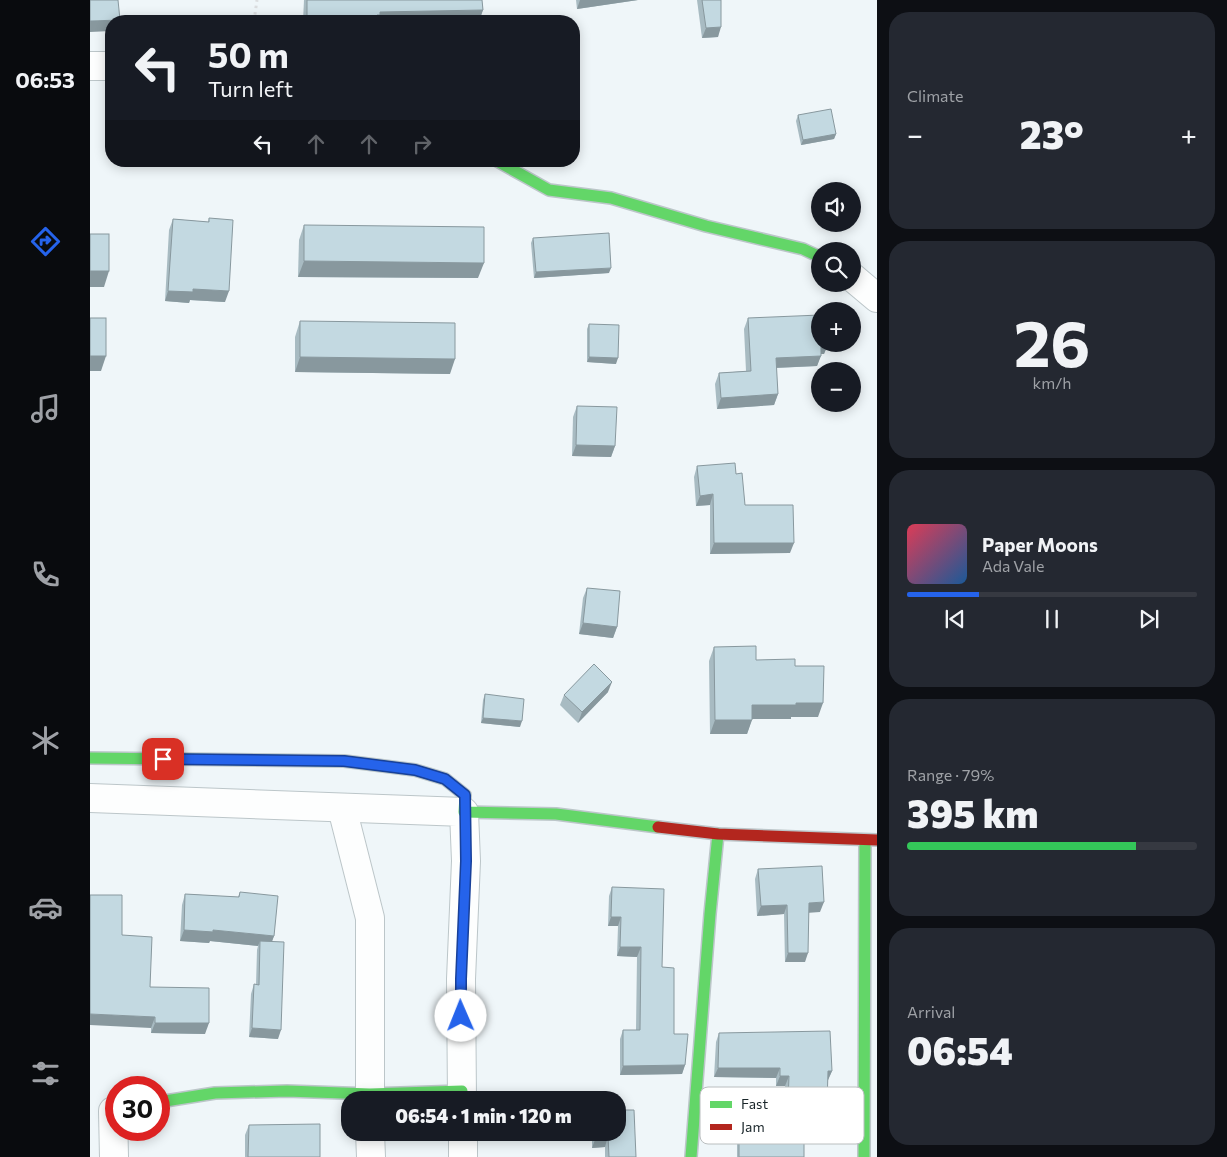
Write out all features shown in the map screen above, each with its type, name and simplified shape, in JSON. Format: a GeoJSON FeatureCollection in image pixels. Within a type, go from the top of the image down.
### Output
{"type":"FeatureCollection","features":[{"type":"Feature","properties":{"kind":"street"},"geometry":{"type":"LineString","coordinates":[[90,66],[105,66]]}},
{"type":"Feature","properties":{"kind":"street"},"geometry":{"type":"LineString","coordinates":[[508,167],[549,190],[612,198],[706,226],[803,249],[811,253]]}},
{"type":"Feature","properties":{"kind":"street"},"geometry":{"type":"LineString","coordinates":[[861,285],[877,298]]}},
{"type":"Feature","properties":{"kind":"street"},"geometry":{"type":"LineString","coordinates":[[90,758],[344,761],[415,770],[445,779],[465,795],[466,861],[461,979],[462,1091]]}},
{"type":"Feature","properties":{"kind":"street"},"geometry":{"type":"LineString","coordinates":[[90,798],[556,814],[718,834],[877,840]]}},
{"type":"Feature","properties":{"kind":"street"},"geometry":{"type":"LineString","coordinates":[[342,808],[370,918],[370,1091]]}},
{"type":"Feature","properties":{"kind":"street"},"geometry":{"type":"LineString","coordinates":[[691,1157],[718,834]]}},
{"type":"Feature","properties":{"kind":"street"},"geometry":{"type":"LineString","coordinates":[[864,1157],[865,840]]}},
{"type":"Feature","properties":{"kind":"street"},"geometry":{"type":"LineString","coordinates":[[170,1100],[215,1093],[287,1092],[341,1095]]}},
{"type":"Feature","properties":{"kind":"street"},"geometry":{"type":"LineString","coordinates":[[111,1141],[114,1157]]}},
{"type":"Feature","properties":{"kind":"street"},"geometry":{"type":"LineString","coordinates":[[370,1141],[371,1157]]}},
{"type":"Feature","properties":{"kind":"street"},"geometry":{"type":"LineString","coordinates":[[463,1141],[463,1157]]}},
{"type":"Feature","properties":{"kind":"path"},"geometry":{"type":"LineString","coordinates":[[255,15],[257,0]]}},
{"type":"Feature","properties":{"kind":"building"},"geometry":{"type":"Polygon","coordinates":[[[90,0],[118,0],[120,15],[105,15],[105,20],[90,21],[90,0]]]}},
{"type":"Feature","properties":{"kind":"building"},"geometry":{"type":"Polygon","coordinates":[[[307,0],[482,0],[483,10],[380,12],[380,15],[307,15],[307,0]]]}},
{"type":"Feature","properties":{"kind":"building"},"geometry":{"type":"Polygon","coordinates":[[[702,0],[721,0],[721,27],[706,28],[702,0]]]}},
{"type":"Feature","properties":{"kind":"building"},"geometry":{"type":"Polygon","coordinates":[[[831,109],[836,134],[803,140],[798,115],[831,109]]]}},
{"type":"Feature","properties":{"kind":"building"},"geometry":{"type":"Polygon","coordinates":[[[209,218],[233,220],[229,291],[193,289],[193,292],[168,291],[173,219],[209,222],[209,218]]]}},
{"type":"Feature","properties":{"kind":"building"},"geometry":{"type":"Polygon","coordinates":[[[304,225],[484,227],[484,263],[304,261],[304,225]]]}},
{"type":"Feature","properties":{"kind":"building"},"geometry":{"type":"Polygon","coordinates":[[[609,233],[611,268],[536,272],[533,238],[609,233]]]}},
{"type":"Feature","properties":{"kind":"building"},"geometry":{"type":"Polygon","coordinates":[[[90,234],[109,234],[109,271],[90,271],[90,234]]]}},
{"type":"Feature","properties":{"kind":"building"},"geometry":{"type":"Polygon","coordinates":[[[811,315],[811,352],[821,352],[821,356],[776,358],[778,394],[721,398],[719,373],[751,371],[748,318],[811,315]]]}},
{"type":"Feature","properties":{"kind":"building"},"geometry":{"type":"Polygon","coordinates":[[[90,318],[106,318],[106,356],[90,356],[90,318]]]}},
{"type":"Feature","properties":{"kind":"building"},"geometry":{"type":"Polygon","coordinates":[[[300,321],[455,323],[455,359],[300,357],[300,321]]]}},
{"type":"Feature","properties":{"kind":"building"},"geometry":{"type":"Polygon","coordinates":[[[589,324],[619,325],[618,358],[589,357],[589,324]]]}},
{"type":"Feature","properties":{"kind":"building"},"geometry":{"type":"Polygon","coordinates":[[[577,406],[617,407],[615,446],[576,445],[577,406]]]}},
{"type":"Feature","properties":{"kind":"building"},"geometry":{"type":"Polygon","coordinates":[[[735,463],[736,474],[742,473],[745,505],[793,505],[794,543],[714,543],[713,494],[700,496],[697,466],[735,463]]]}},
{"type":"Feature","properties":{"kind":"building"},"geometry":{"type":"Polygon","coordinates":[[[587,588],[620,591],[617,627],[583,623],[587,588]]]}},
{"type":"Feature","properties":{"kind":"building"},"geometry":{"type":"Polygon","coordinates":[[[756,646],[756,660],[795,659],[795,666],[824,666],[823,703],[752,705],[752,720],[715,720],[714,647],[756,646]]]}},
{"type":"Feature","properties":{"kind":"building"},"geometry":{"type":"Polygon","coordinates":[[[594,664],[612,682],[582,712],[564,695],[594,664]]]}},
{"type":"Feature","properties":{"kind":"building"},"geometry":{"type":"Polygon","coordinates":[[[485,694],[524,699],[522,721],[483,718],[485,694]]]}},
{"type":"Feature","properties":{"kind":"building"},"geometry":{"type":"Polygon","coordinates":[[[822,866],[824,902],[809,903],[808,953],[788,953],[787,905],[761,906],[758,869],[822,866]]]}},
{"type":"Feature","properties":{"kind":"building"},"geometry":{"type":"Polygon","coordinates":[[[612,887],[664,889],[662,967],[674,968],[674,1034],[688,1034],[685,1065],[623,1066],[623,1030],[640,1030],[641,947],[620,947],[621,917],[611,917],[612,887]]]}},
{"type":"Feature","properties":{"kind":"building"},"geometry":{"type":"Polygon","coordinates":[[[240,892],[278,896],[274,936],[213,930],[213,932],[184,930],[185,894],[239,897],[240,892]]]}},
{"type":"Feature","properties":{"kind":"building"},"geometry":{"type":"Polygon","coordinates":[[[90,895],[122,895],[122,935],[152,937],[150,987],[209,988],[209,1023],[155,1023],[155,1017],[90,1014],[90,895]]]}},
{"type":"Feature","properties":{"kind":"building"},"geometry":{"type":"Polygon","coordinates":[[[260,941],[284,942],[281,1030],[252,1028],[254,984],[259,985],[260,941]]]}},
{"type":"Feature","properties":{"kind":"building"},"geometry":{"type":"Polygon","coordinates":[[[830,1031],[832,1071],[828,1071],[828,1087],[789,1087],[789,1076],[780,1076],[780,1068],[718,1068],[719,1033],[830,1031]]]}},
{"type":"Feature","properties":{"kind":"building"},"geometry":{"type":"Polygon","coordinates":[[[626,1110],[634,1110],[636,1157],[609,1157],[608,1141],[626,1141],[626,1110]]]}},
{"type":"Feature","properties":{"kind":"building"},"geometry":{"type":"Polygon","coordinates":[[[320,1124],[320,1157],[248,1157],[249,1125],[320,1124]]]}},
{"type":"Feature","properties":{"kind":"building"},"geometry":{"type":"Polygon","coordinates":[[[739,1144],[804,1144],[804,1157],[739,1157],[739,1144]]]}},
{"type":"Feature","properties":{"kind":"traffic: fast"},"geometry":{"type":"LineString","coordinates":[[508,167],[549,190],[611,198],[706,226],[803,249],[811,253]]}},
{"type":"Feature","properties":{"kind":"traffic: fast"},"geometry":{"type":"LineString","coordinates":[[90,758],[344,761],[415,770],[445,779],[465,795],[464,812],[556,814],[658,827]]}},
{"type":"Feature","properties":{"kind":"traffic: fast"},"geometry":{"type":"LineString","coordinates":[[691,1157],[718,834]]}},
{"type":"Feature","properties":{"kind":"traffic: fast"},"geometry":{"type":"LineString","coordinates":[[864,1157],[865,840]]}},
{"type":"Feature","properties":{"kind":"traffic: fast"},"geometry":{"type":"LineString","coordinates":[[170,1100],[215,1093],[287,1091],[341,1093]]}},
{"type":"Feature","properties":{"kind":"traffic: jam"},"geometry":{"type":"LineString","coordinates":[[658,827],[718,834],[877,840]]}},
{"type":"Feature","properties":{"kind":"route"},"geometry":{"type":"LineString","coordinates":[[163,759],[344,761],[415,770],[445,779],[465,795],[466,861],[461,1016]]}}]}
